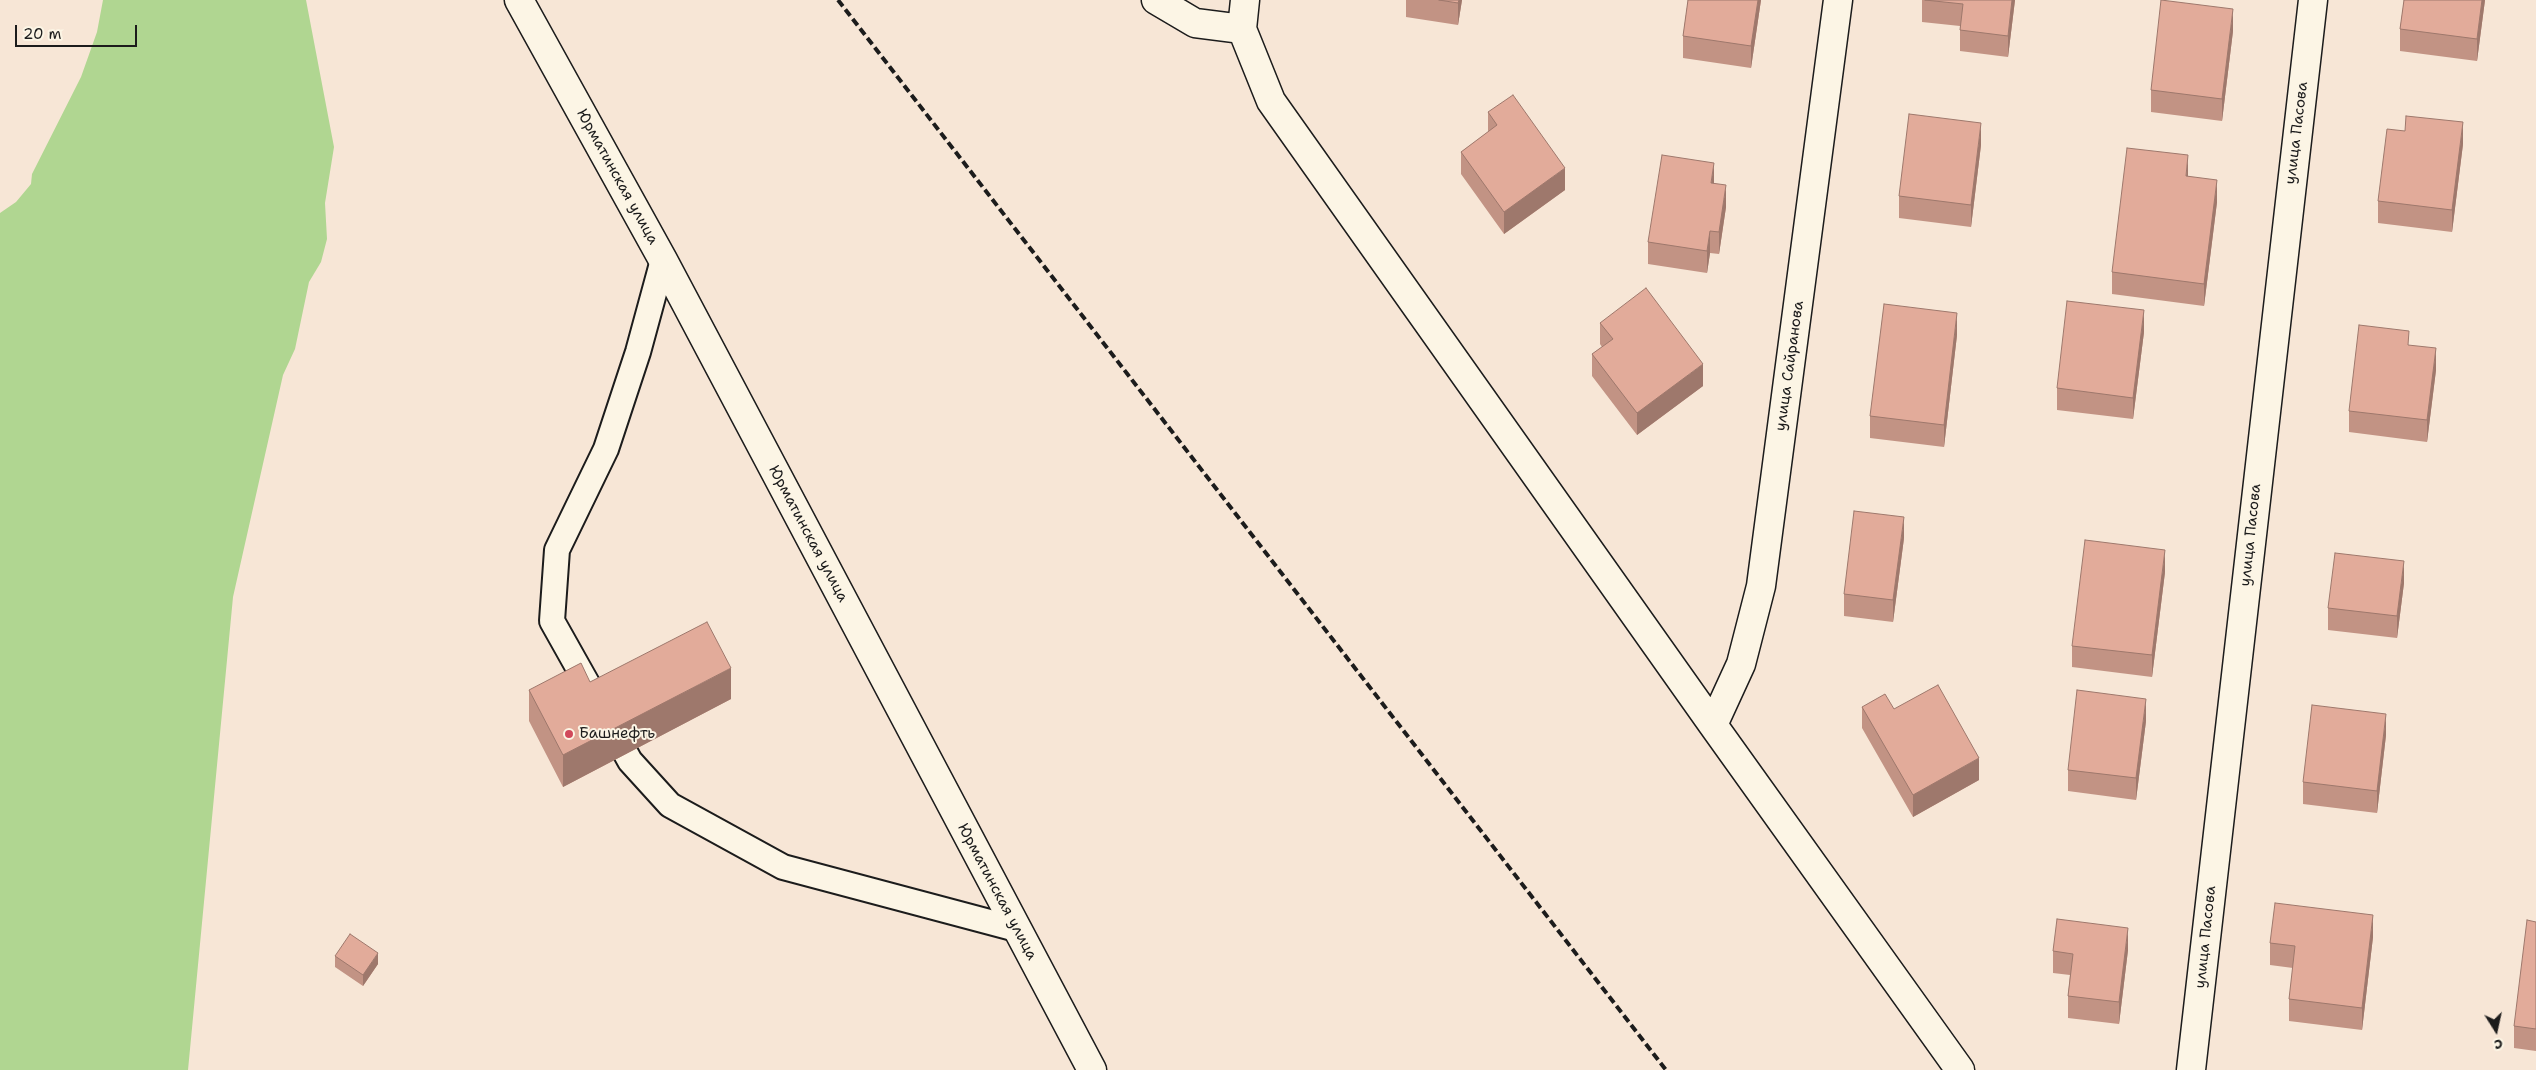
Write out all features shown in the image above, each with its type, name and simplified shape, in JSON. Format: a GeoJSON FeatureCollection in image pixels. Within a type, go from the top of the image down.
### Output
{"type":"FeatureCollection","features":[{"type":"Feature","properties":{"kind":"street","name":"Юрматинская улица"},"geometry":{"type":"LineString","coordinates":[[519,0],[663,260],[1092,1070]]}},
{"type":"Feature","properties":{"kind":"street"},"geometry":{"type":"LineString","coordinates":[[1156,0],[1195,23],[1242,29]]}},
{"type":"Feature","properties":{"kind":"street"},"geometry":{"type":"LineString","coordinates":[[1245,0],[1242,29],[1271,101],[1960,1070]]}},
{"type":"Feature","properties":{"kind":"street","name":"улица Сайранова"},"geometry":{"type":"LineString","coordinates":[[1713,725],[1741,664],[1760,586],[1838,0]]}},
{"type":"Feature","properties":{"kind":"street","name":"улица Пасова"},"geometry":{"type":"LineString","coordinates":[[2191,1070],[2313,0]]}},
{"type":"Feature","properties":{"kind":"lane"},"geometry":{"type":"LineString","coordinates":[[663,260],[638,352],[606,449],[557,550],[552,621],[630,761],[670,805],[783,867],[1016,929]]}},
{"type":"Feature","properties":{"kind":"green space"},"geometry":{"type":"Polygon","coordinates":[[[103,0],[306,0],[334,147],[325,203],[327,239],[321,262],[309,282],[295,349],[283,375],[233,597],[188,1070],[0,1070],[0,213],[16,202],[31,184],[32,174],[81,77],[97,32],[103,0]]]}},
{"type":"Feature","properties":{"kind":"building"},"geometry":{"type":"Polygon","coordinates":[[[1439,0],[1459,0],[1458,3],[1439,0]]]}},
{"type":"Feature","properties":{"kind":"building"},"geometry":{"type":"Polygon","coordinates":[[[1688,0],[1758,0],[1751,46],[1683,36],[1688,0]]]}},
{"type":"Feature","properties":{"kind":"building"},"geometry":{"type":"Polygon","coordinates":[[[1925,0],[2012,0],[2008,36],[1960,30],[1963,4],[1925,0]]]}},
{"type":"Feature","properties":{"kind":"building"},"geometry":{"type":"Polygon","coordinates":[[[2161,0],[2233,9],[2222,99],[2151,90],[2161,0]]]}},
{"type":"Feature","properties":{"kind":"building"},"geometry":{"type":"Polygon","coordinates":[[[2404,0],[2482,0],[2477,39],[2400,29],[2404,0]]]}},
{"type":"Feature","properties":{"kind":"building"},"geometry":{"type":"Polygon","coordinates":[[[1513,95],[1565,168],[1504,212],[1461,152],[1497,125],[1488,112],[1513,95]]]}},
{"type":"Feature","properties":{"kind":"building"},"geometry":{"type":"Polygon","coordinates":[[[1909,114],[1981,123],[1971,205],[1899,196],[1909,114]]]}},
{"type":"Feature","properties":{"kind":"building"},"geometry":{"type":"Polygon","coordinates":[[[2406,116],[2463,122],[2452,210],[2378,201],[2387,129],[2405,131],[2406,116]]]}},
{"type":"Feature","properties":{"kind":"building"},"geometry":{"type":"Polygon","coordinates":[[[2127,148],[2188,155],[2186,176],[2217,180],[2204,284],[2112,272],[2127,148]]]}},
{"type":"Feature","properties":{"kind":"building"},"geometry":{"type":"Polygon","coordinates":[[[1662,155],[1714,163],[1711,183],[1726,185],[1719,232],[1710,231],[1707,251],[1648,242],[1662,155]]]}},
{"type":"Feature","properties":{"kind":"building"},"geometry":{"type":"Polygon","coordinates":[[[1646,288],[1703,364],[1637,413],[1592,354],[1613,339],[1600,323],[1646,288]]]}},
{"type":"Feature","properties":{"kind":"building"},"geometry":{"type":"Polygon","coordinates":[[[2067,301],[2144,310],[2133,398],[2057,388],[2067,301]]]}},
{"type":"Feature","properties":{"kind":"building"},"geometry":{"type":"Polygon","coordinates":[[[1884,304],[1957,313],[1944,425],[1870,416],[1884,304]]]}},
{"type":"Feature","properties":{"kind":"building"},"geometry":{"type":"Polygon","coordinates":[[[2359,325],[2409,331],[2408,345],[2436,348],[2427,420],[2349,411],[2359,325]]]}},
{"type":"Feature","properties":{"kind":"building"},"geometry":{"type":"Polygon","coordinates":[[[1854,511],[1904,517],[1893,600],[1844,594],[1854,511]]]}},
{"type":"Feature","properties":{"kind":"building"},"geometry":{"type":"Polygon","coordinates":[[[2085,540],[2165,550],[2152,655],[2072,646],[2085,540]]]}},
{"type":"Feature","properties":{"kind":"building"},"geometry":{"type":"Polygon","coordinates":[[[2335,553],[2404,561],[2397,616],[2328,608],[2335,553]]]}},
{"type":"Feature","properties":{"kind":"building"},"geometry":{"type":"Polygon","coordinates":[[[707,622],[731,668],[563,755],[529,690],[581,663],[590,682],[707,622]]]}},
{"type":"Feature","properties":{"kind":"building"},"geometry":{"type":"Polygon","coordinates":[[[1938,685],[1979,758],[1913,795],[1862,707],[1885,694],[1894,709],[1938,685]]]}},
{"type":"Feature","properties":{"kind":"building"},"geometry":{"type":"Polygon","coordinates":[[[2077,690],[2146,699],[2136,778],[2068,770],[2077,690]]]}},
{"type":"Feature","properties":{"kind":"building"},"geometry":{"type":"Polygon","coordinates":[[[2312,705],[2386,714],[2377,791],[2303,782],[2312,705]]]}},
{"type":"Feature","properties":{"kind":"building"},"geometry":{"type":"Polygon","coordinates":[[[2275,903],[2373,915],[2362,1008],[2289,999],[2295,946],[2270,943],[2275,903]]]}},
{"type":"Feature","properties":{"kind":"building"},"geometry":{"type":"Polygon","coordinates":[[[2057,919],[2128,928],[2119,1002],[2068,996],[2073,954],[2053,951],[2057,919]]]}},
{"type":"Feature","properties":{"kind":"building"},"geometry":{"type":"Polygon","coordinates":[[[2527,920],[2536,922],[2536,1029],[2514,1026],[2527,920]]]}},
{"type":"Feature","properties":{"kind":"building"},"geometry":{"type":"Polygon","coordinates":[[[350,934],[378,953],[363,975],[335,956],[350,934]]]}},
{"type":"Feature","properties":{"kind":"railway"},"geometry":{"type":"LineString","coordinates":[[838,0],[1666,1070]]}},
{"type":"Feature","properties":{"kind":"place","name":"Башнефть"},"geometry":{"type":"Point","coordinates":[569,734]}}]}
